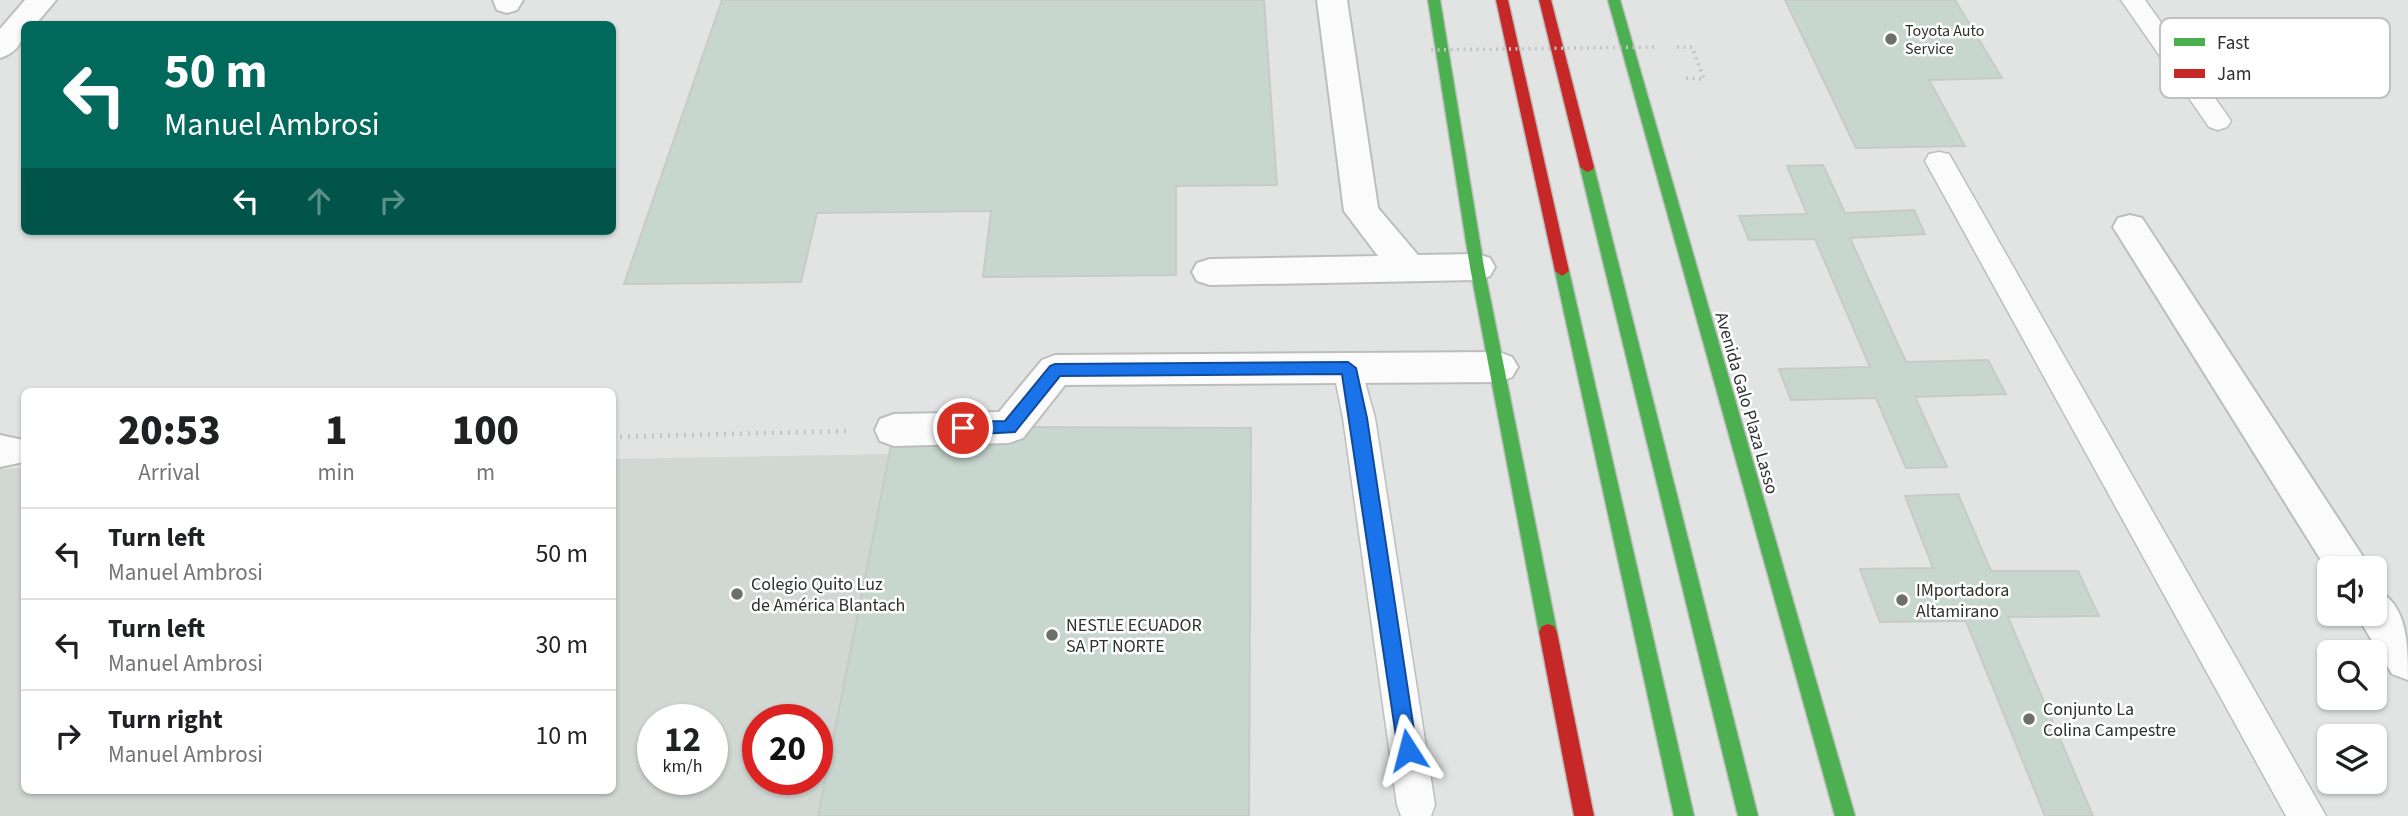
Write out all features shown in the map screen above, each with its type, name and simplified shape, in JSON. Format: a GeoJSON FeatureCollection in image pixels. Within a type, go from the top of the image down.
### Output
{"type":"FeatureCollection","features":[{"type":"Feature","properties":{"kind":"main road"},"geometry":{"type":"LineString","coordinates":[[1434,0],[1477,267],[1499,367],[1584,816]]}},
{"type":"Feature","properties":{"kind":"main road"},"geometry":{"type":"LineString","coordinates":[[1502,0],[1684,816]]}},
{"type":"Feature","properties":{"kind":"main road"},"geometry":{"type":"LineString","coordinates":[[1545,0],[1748,816]]}},
{"type":"Feature","properties":{"kind":"main road","name":"Avenida Galo Plaza Lasso"},"geometry":{"type":"LineString","coordinates":[[1614,0],[1845,816]]}},
{"type":"Feature","properties":{"kind":"street"},"geometry":{"type":"LineString","coordinates":[[23,21],[41,0]]}},
{"type":"Feature","properties":{"kind":"street"},"geometry":{"type":"LineString","coordinates":[[1332,0],[1361,211],[1409,269]]}},
{"type":"Feature","properties":{"kind":"street"},"geometry":{"type":"LineString","coordinates":[[0,48],[21,23]]}},
{"type":"Feature","properties":{"kind":"street"},"geometry":{"type":"LineString","coordinates":[[2130,227],[2342,556]]}},
{"type":"Feature","properties":{"kind":"street"},"geometry":{"type":"LineString","coordinates":[[1210,272],[1477,267]]}},
{"type":"Feature","properties":{"kind":"street"},"geometry":{"type":"LineString","coordinates":[[894,430],[1009,427],[1055,370],[1499,367]]}},
{"type":"Feature","properties":{"kind":"street"},"geometry":{"type":"LineString","coordinates":[[2386,626],[2408,660]]}},
{"type":"Feature","properties":{"kind":"lane"},"geometry":{"type":"LineString","coordinates":[[2133,0],[2160,38]]}},
{"type":"Feature","properties":{"kind":"lane"},"geometry":{"type":"LineString","coordinates":[[2202,98],[2218,121]]}},
{"type":"Feature","properties":{"kind":"lane"},"geometry":{"type":"LineString","coordinates":[[1939,161],[2307,816]]}},
{"type":"Feature","properties":{"kind":"lane"},"geometry":{"type":"LineString","coordinates":[[1348,368],[1359,418],[1416,805]]}},
{"type":"Feature","properties":{"kind":"path"},"geometry":{"type":"LineString","coordinates":[[1430,50],[1655,47]]}},
{"type":"Feature","properties":{"kind":"path"},"geometry":{"type":"LineString","coordinates":[[616,437],[894,430]]}},
{"type":"Feature","properties":{"kind":"shaded area","name":"Colegio Quito Luz de América Blantach"},"geometry":{"type":"Polygon","coordinates":[[[890,454],[833,741],[833,704],[742,704],[742,795],[822,795],[818,816],[0,816],[0,469],[21,468],[21,794],[616,794],[616,459],[890,454]]]}},
{"type":"Feature","properties":{"kind":"building"},"geometry":{"type":"Polygon","coordinates":[[[722,0],[1264,0],[1277,185],[1176,186],[1176,275],[983,277],[991,211],[817,213],[801,282],[624,284],[722,0]]]}},
{"type":"Feature","properties":{"kind":"building","name":"Toyota Auto Service"},"geometry":{"type":"Polygon","coordinates":[[[1785,0],[1955,0],[2002,78],[1929,80],[1965,146],[1856,148],[1785,0]]]}},
{"type":"Feature","properties":{"kind":"building"},"geometry":{"type":"Polygon","coordinates":[[[1823,165],[1845,213],[1914,210],[1925,234],[1850,238],[1906,362],[1988,360],[2006,394],[1915,397],[1947,467],[1906,468],[1876,398],[1791,400],[1779,369],[1870,367],[1815,239],[1749,240],[1739,216],[1807,214],[1787,166],[1823,165]]]}},
{"type":"Feature","properties":{"kind":"building","name":"NESTLE ECUADOR SA PT NORTE"},"geometry":{"type":"Polygon","coordinates":[[[1009,427],[1251,428],[1249,816],[818,816],[822,795],[833,795],[833,740],[894,430],[1009,427]]]}},
{"type":"Feature","properties":{"kind":"building","name":"Conjunto La Colina Campestre"},"geometry":{"type":"Polygon","coordinates":[[[1958,494],[1991,571],[2078,571],[2099,616],[2008,617],[2093,816],[2045,816],[1966,621],[1880,622],[1860,569],[1933,568],[1905,496],[1958,494]]]}},
{"type":"Feature","properties":{"kind":"traffic: fast"},"geometry":{"type":"LineString","coordinates":[[1434,0],[1477,267],[1548,632]]}},
{"type":"Feature","properties":{"kind":"traffic: fast"},"geometry":{"type":"LineString","coordinates":[[1614,0],[1845,816]]}},
{"type":"Feature","properties":{"kind":"traffic: fast"},"geometry":{"type":"LineString","coordinates":[[1587,167],[1748,816]]}},
{"type":"Feature","properties":{"kind":"traffic: fast"},"geometry":{"type":"LineString","coordinates":[[1562,271],[1684,816]]}},
{"type":"Feature","properties":{"kind":"traffic: jam"},"geometry":{"type":"LineString","coordinates":[[1502,0],[1562,271]]}},
{"type":"Feature","properties":{"kind":"traffic: jam"},"geometry":{"type":"LineString","coordinates":[[1545,0],[1587,167]]}},
{"type":"Feature","properties":{"kind":"traffic: jam"},"geometry":{"type":"LineString","coordinates":[[1548,632],[1584,816]]}},
{"type":"Feature","properties":{"kind":"place","name":"Toyota Auto Service"},"geometry":{"type":"Point","coordinates":[1891,39]}},
{"type":"Feature","properties":{"kind":"place","name":"Colegio Quito Luz de América Blantach"},"geometry":{"type":"Point","coordinates":[737,594]}},
{"type":"Feature","properties":{"kind":"place","name":"IMportadora Altamirano"},"geometry":{"type":"Point","coordinates":[1902,600]}},
{"type":"Feature","properties":{"kind":"place","name":"NESTLE ECUADOR SA PT NORTE"},"geometry":{"type":"Point","coordinates":[1052,635]}},
{"type":"Feature","properties":{"kind":"place","name":"Conjunto La Colina Campestre"},"geometry":{"type":"Point","coordinates":[2029,719]}},
{"type":"Feature","properties":{"kind":"route"},"geometry":{"type":"LineString","coordinates":[[963,428],[1009,427],[1055,370],[1348,368],[1359,418],[1408,750]]}}]}
